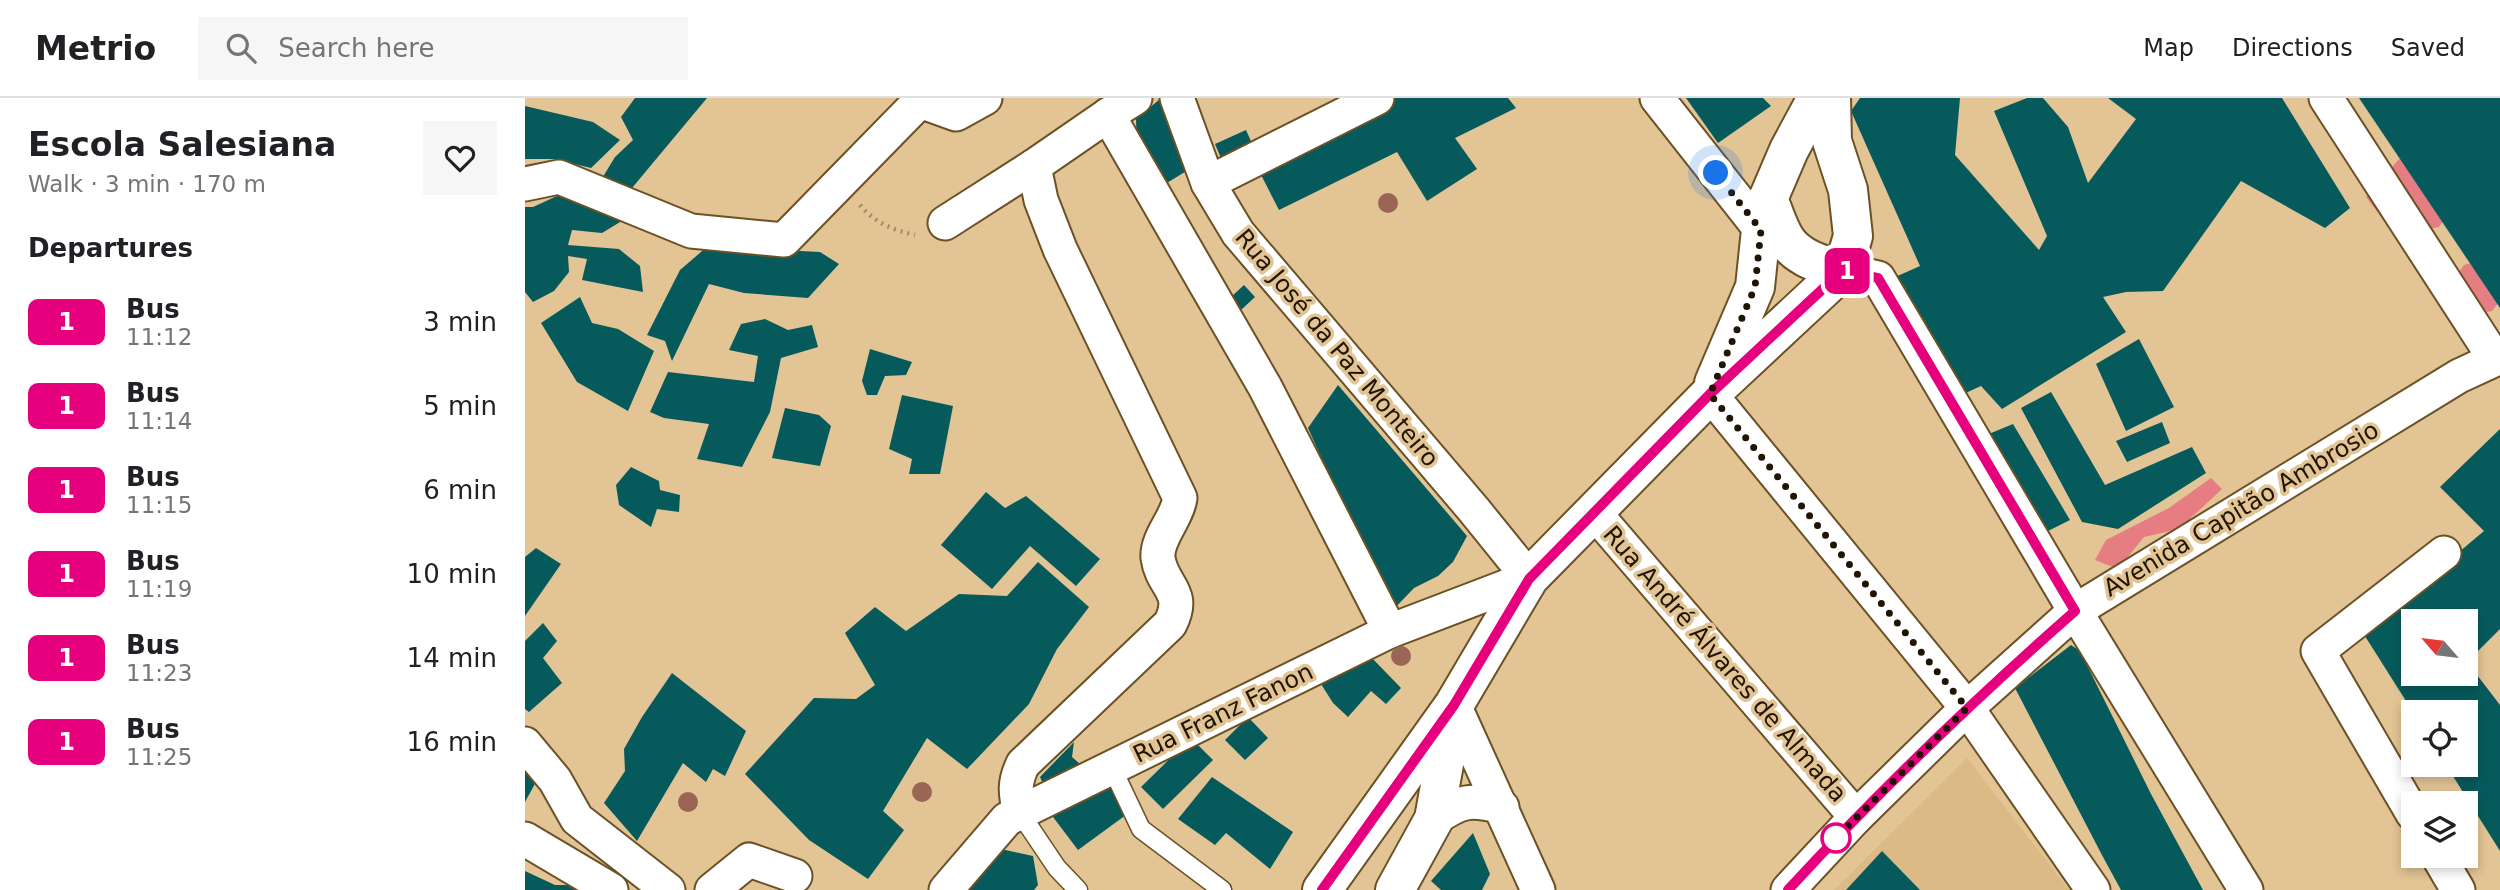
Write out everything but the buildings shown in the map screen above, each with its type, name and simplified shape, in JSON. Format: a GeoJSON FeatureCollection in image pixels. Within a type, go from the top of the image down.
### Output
{"type":"FeatureCollection","features":[{"type":"Feature","properties":{"kind":"main road"},"geometry":{"type":"LineString","coordinates":[[1710,394],[1755,287],[1765,214],[1784,161],[1817,98]]}},
{"type":"Feature","properties":{"kind":"main road"},"geometry":{"type":"LineString","coordinates":[[1322,890],[1454,705],[1529,579],[1710,394],[1843,270],[1853,236],[1848,190],[1832,141],[1831,98]]}},
{"type":"Feature","properties":{"kind":"main road"},"geometry":{"type":"LineString","coordinates":[[1784,161],[1803,154],[1825,163],[1848,190]]}},
{"type":"Feature","properties":{"kind":"main road"},"geometry":{"type":"LineString","coordinates":[[1765,214],[1786,240],[1805,257],[1824,266],[1843,270]]}},
{"type":"Feature","properties":{"kind":"main road"},"geometry":{"type":"LineString","coordinates":[[1395,890],[1434,818],[1454,705]]}},
{"type":"Feature","properties":{"kind":"street"},"geometry":{"type":"LineString","coordinates":[[525,184],[559,177],[691,231],[784,240],[920,102],[956,114],[985,98]]}},
{"type":"Feature","properties":{"kind":"street","name":"Rua José da Paz Monteiro"},"geometry":{"type":"LineString","coordinates":[[1177,98],[1208,183],[1238,233],[1474,510],[1529,579]]}},
{"type":"Feature","properties":{"kind":"street"},"geometry":{"type":"LineString","coordinates":[[1208,183],[1377,98]]}},
{"type":"Feature","properties":{"kind":"street"},"geometry":{"type":"LineString","coordinates":[[1657,98],[1765,214]]}},
{"type":"Feature","properties":{"kind":"street"},"geometry":{"type":"LineString","coordinates":[[2326,98],[2497,358]]}},
{"type":"Feature","properties":{"kind":"street"},"geometry":{"type":"LineString","coordinates":[[945,223],[1122,106],[1390,631]]}},
{"type":"Feature","properties":{"kind":"street"},"geometry":{"type":"LineString","coordinates":[[1020,813],[1015,792],[1016,778],[1023,764],[1170,624],[1176,611],[1176,595],[1158,560],[1159,549],[1179,509],[1180,498],[1060,249],[1041,200],[1034,166]]}},
{"type":"Feature","properties":{"kind":"street"},"geometry":{"type":"LineString","coordinates":[[1843,270],[1878,278],[2075,611],[2246,890]]}},
{"type":"Feature","properties":{"kind":"street","name":"Avenida Capitão Ambrosio"},"geometry":{"type":"LineString","coordinates":[[1788,890],[1856,817],[1967,708],[2075,611],[2459,376],[2497,358]]}},
{"type":"Feature","properties":{"kind":"street"},"geometry":{"type":"LineString","coordinates":[[1710,394],[1967,708],[2093,890]]}},
{"type":"Feature","properties":{"kind":"street","name":"Rua André Álvares de Almada"},"geometry":{"type":"LineString","coordinates":[[1593,511],[1856,817]]}},
{"type":"Feature","properties":{"kind":"street"},"geometry":{"type":"LineString","coordinates":[[2401,793],[2318,651],[2444,554]]}},
{"type":"Feature","properties":{"kind":"street","name":"Rua Franz Fanon"},"geometry":{"type":"LineString","coordinates":[[946,890],[1007,819],[1390,631],[1529,579]]}},
{"type":"Feature","properties":{"kind":"street"},"geometry":{"type":"LineString","coordinates":[[1454,705],[1538,890]]}},
{"type":"Feature","properties":{"kind":"street"},"geometry":{"type":"LineString","coordinates":[[525,744],[555,780],[577,819],[668,890]]}},
{"type":"Feature","properties":{"kind":"street"},"geometry":{"type":"LineString","coordinates":[[1434,818],[1457,804],[1466,802],[1475,801],[1502,807]]}},
{"type":"Feature","properties":{"kind":"street"},"geometry":{"type":"LineString","coordinates":[[525,839],[611,890]]}},
{"type":"Feature","properties":{"kind":"street"},"geometry":{"type":"LineString","coordinates":[[712,890],[749,860],[795,876]]}},
{"type":"Feature","properties":{"kind":"street"},"geometry":{"type":"LineString","coordinates":[[2445,868],[2458,890]]}},
{"type":"Feature","properties":{"kind":"lane"},"geometry":{"type":"LineString","coordinates":[[1112,768],[1141,829],[1222,890]]}},
{"type":"Feature","properties":{"kind":"lane"},"geometry":{"type":"LineString","coordinates":[[1020,813],[1058,868],[1078,890]]}},
{"type":"Feature","properties":{"kind":"path"},"geometry":{"type":"LineString","coordinates":[[846,176],[855,198],[869,215],[890,229],[919,236],[945,223]]}},
{"type":"Feature","properties":{"kind":"shaded area"},"geometry":{"type":"Polygon","coordinates":[[[2399,159],[2446,174],[2454,205],[2439,227],[2396,236],[2366,197],[2399,159]]]}},
{"type":"Feature","properties":{"kind":"shaded area"},"geometry":{"type":"Polygon","coordinates":[[[2485,259],[2500,301],[2492,311],[2452,317],[2440,301],[2464,265],[2485,259]]]}},
{"type":"Feature","properties":{"kind":"shaded area"},"geometry":{"type":"Polygon","coordinates":[[[2211,478],[2222,489],[2179,529],[2144,537],[2118,569],[2095,560],[2106,540],[2169,508],[2211,478]]]}},
{"type":"Feature","properties":{"kind":"shaded area"},"geometry":{"type":"Polygon","coordinates":[[[1967,758],[2069,890],[1834,890],[1967,758]]]}},
{"type":"Feature","properties":{"kind":"bus line","name":"1"},"geometry":{"type":"LineString","coordinates":[[1322,890],[1454,705],[1529,579],[1710,394],[1843,270],[1878,278],[2075,611],[1967,708],[1856,817],[1788,890]]}},
{"type":"Feature","properties":{"kind":"route"},"geometry":{"type":"LineString","coordinates":[[1716,173],[1761,230],[1755,287],[1710,394],[1967,708],[1836,838]]}}]}
